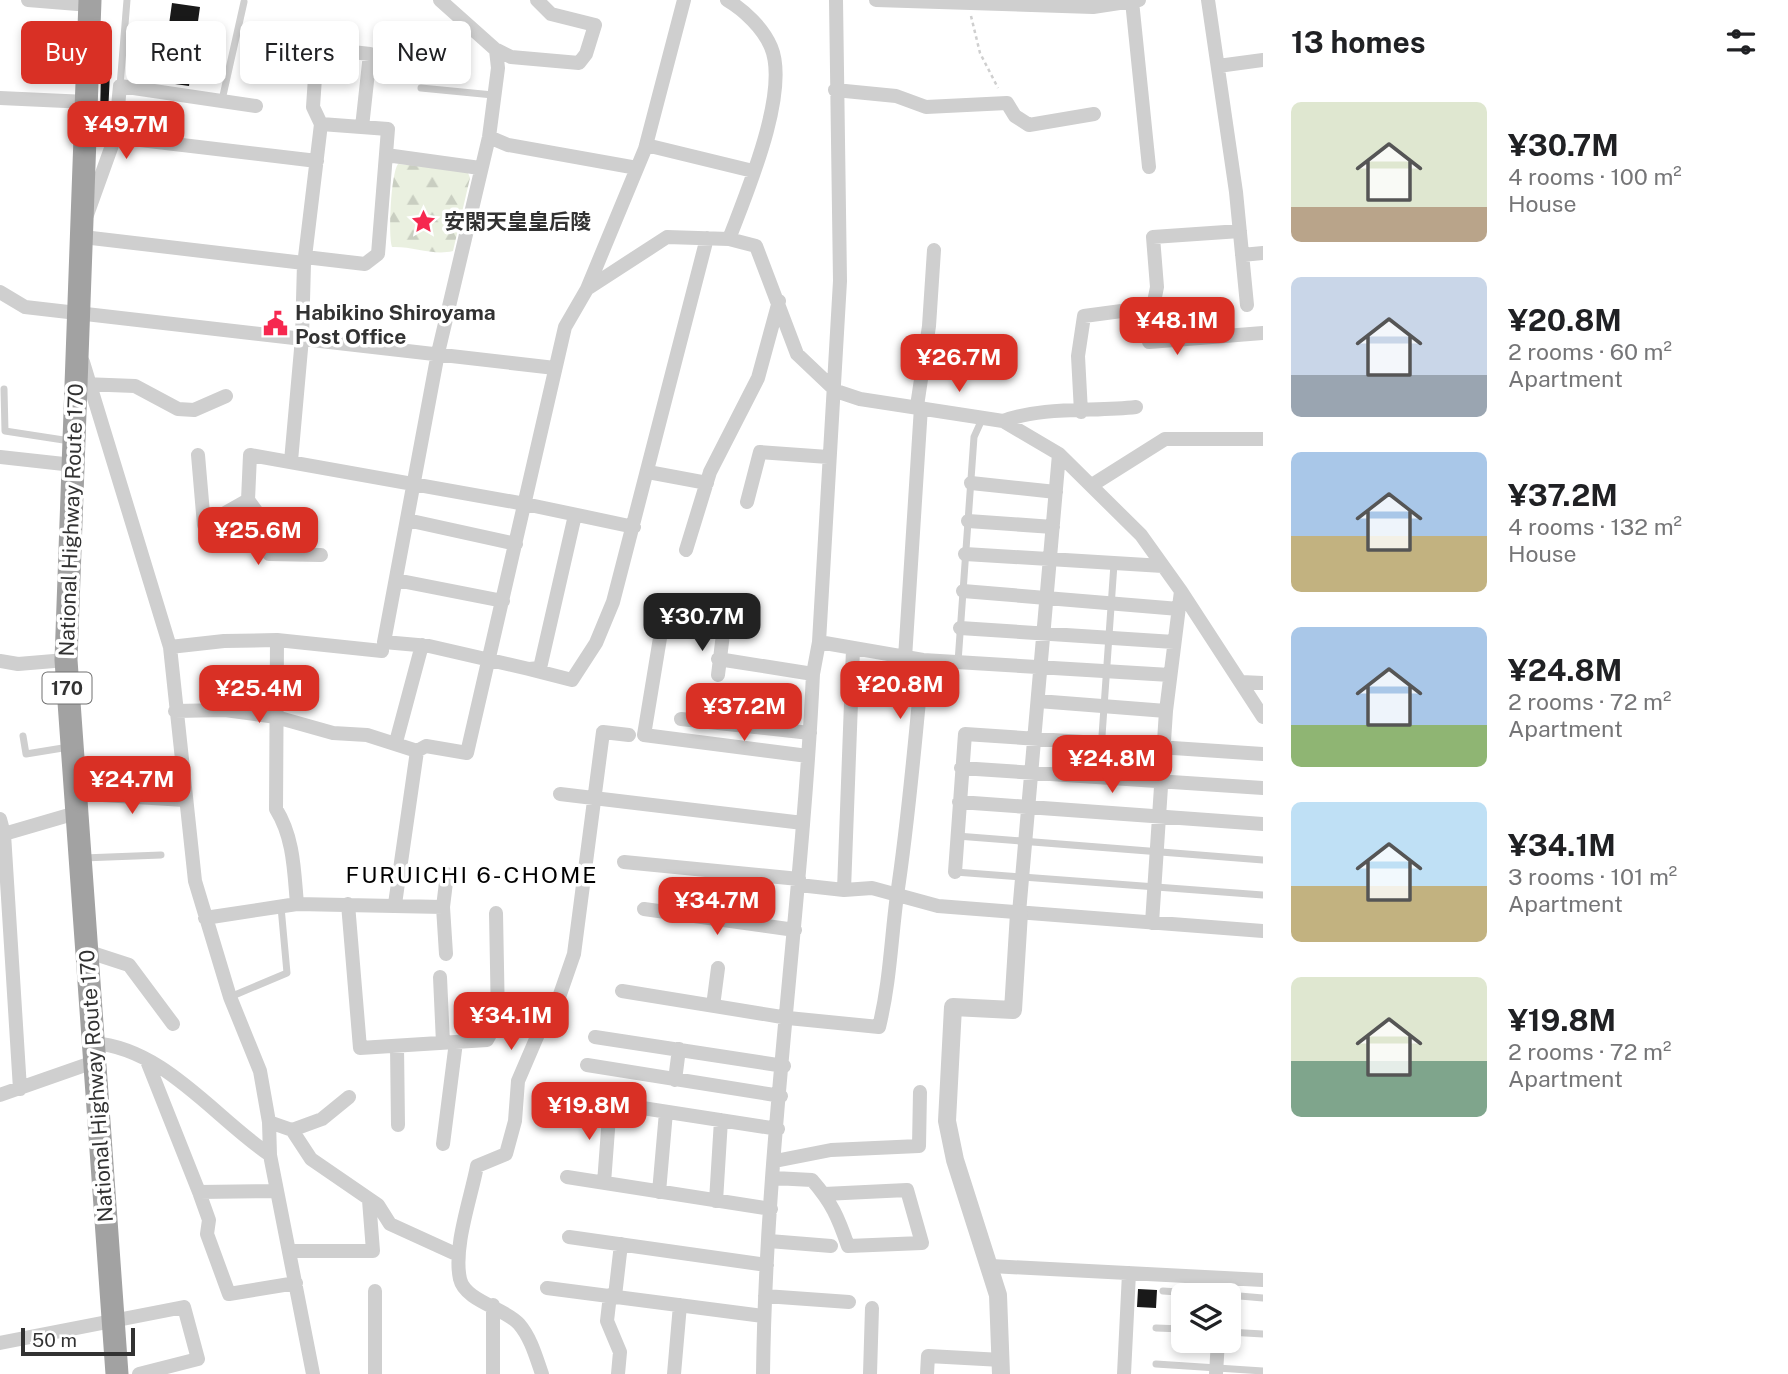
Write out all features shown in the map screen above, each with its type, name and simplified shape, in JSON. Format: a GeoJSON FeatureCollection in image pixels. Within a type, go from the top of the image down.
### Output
{"type":"FeatureCollection","features":[{"type":"Feature","properties":{"kind":"highway","name":"National Highway Route 170"},"geometry":{"type":"LineString","coordinates":[[90,3],[78,344],[82,384],[74,441],[66,660],[70,747],[117,1374]]}},
{"type":"Feature","properties":{"kind":"street"},"geometry":{"type":"LineString","coordinates":[[28,0],[90,3]]}},
{"type":"Feature","properties":{"kind":"street"},"geometry":{"type":"LineString","coordinates":[[440,0],[497,50],[511,57],[579,64],[586,54],[595,25],[551,14],[537,0]]}},
{"type":"Feature","properties":{"kind":"street"},"geometry":{"type":"LineString","coordinates":[[175,711],[225,710],[276,717],[333,733],[367,735],[417,751],[426,746],[467,753],[565,327],[587,289],[638,168],[684,0]]}},
{"type":"Feature","properties":{"kind":"street"},"geometry":{"type":"LineString","coordinates":[[727,0],[761,31],[772,48],[773,102],[729,239]]}},
{"type":"Feature","properties":{"kind":"street"},"geometry":{"type":"LineString","coordinates":[[762,1374],[763,1316],[771,1209],[799,882],[813,674],[819,642],[840,281],[835,90],[836,0]]}},
{"type":"Feature","properties":{"kind":"street"},"geometry":{"type":"LineString","coordinates":[[876,0],[1093,7],[1135,1],[1149,167]]}},
{"type":"Feature","properties":{"kind":"street"},"geometry":{"type":"LineString","coordinates":[[1208,0],[1240,231],[1247,305]]}},
{"type":"Feature","properties":{"kind":"street"},"geometry":{"type":"LineString","coordinates":[[291,461],[302,338],[305,260],[321,124],[313,107],[317,48],[370,54],[362,127]]}},
{"type":"Feature","properties":{"kind":"street"},"geometry":{"type":"LineString","coordinates":[[497,50],[489,137],[438,353],[384,642],[422,645],[572,680],[596,643],[613,602],[708,238]]}},
{"type":"Feature","properties":{"kind":"street"},"geometry":{"type":"LineString","coordinates":[[1218,66],[1263,60]]}},
{"type":"Feature","properties":{"kind":"street"},"geometry":{"type":"LineString","coordinates":[[256,106],[120,86],[115,137],[83,230],[305,260],[365,264],[378,254],[388,129],[321,124]]}},
{"type":"Feature","properties":{"kind":"street"},"geometry":{"type":"LineString","coordinates":[[835,90],[896,96],[926,107],[1007,103],[1015,116],[1029,125],[1094,114]]}},
{"type":"Feature","properties":{"kind":"street"},"geometry":{"type":"LineString","coordinates":[[0,98],[87,102]]}},
{"type":"Feature","properties":{"kind":"street"},"geometry":{"type":"LineString","coordinates":[[115,137],[317,161]]}},
{"type":"Feature","properties":{"kind":"street"},"geometry":{"type":"LineString","coordinates":[[489,137],[508,145],[638,168]]}},
{"type":"Feature","properties":{"kind":"street"},"geometry":{"type":"LineString","coordinates":[[646,145],[753,171]]}},
{"type":"Feature","properties":{"kind":"street"},"geometry":{"type":"LineString","coordinates":[[386,155],[480,168]]}},
{"type":"Feature","properties":{"kind":"street"},"geometry":{"type":"LineString","coordinates":[[1081,412],[1078,356],[1084,316],[1144,308],[1154,302],[1157,287],[1153,237],[1240,231]]}},
{"type":"Feature","properties":{"kind":"street"},"geometry":{"type":"LineString","coordinates":[[587,289],[667,237],[729,239],[756,246],[779,300],[797,354],[832,389],[860,398],[1003,421],[1059,454],[1141,535],[1181,590],[1263,718]]}},
{"type":"Feature","properties":{"kind":"street"},"geometry":{"type":"LineString","coordinates":[[905,658],[919,407],[929,326],[934,250]]}},
{"type":"Feature","properties":{"kind":"street"},"geometry":{"type":"LineString","coordinates":[[1242,256],[1263,253]]}},
{"type":"Feature","properties":{"kind":"street"},"geometry":{"type":"LineString","coordinates":[[0,292],[25,307],[555,368]]}},
{"type":"Feature","properties":{"kind":"street"},"geometry":{"type":"LineString","coordinates":[[686,550],[707,483],[729,431],[758,377],[779,300]]}},
{"type":"Feature","properties":{"kind":"street"},"geometry":{"type":"LineString","coordinates":[[1144,308],[1149,342],[1263,333]]}},
{"type":"Feature","properties":{"kind":"street"},"geometry":{"type":"LineString","coordinates":[[226,396],[194,410],[186,410],[178,409],[135,386],[82,384],[170,647],[195,881],[230,996],[260,1071],[269,1122],[270,1155],[313,1374]]}},
{"type":"Feature","properties":{"kind":"street"},"geometry":{"type":"LineString","coordinates":[[1003,421],[1024,413],[1136,407]]}},
{"type":"Feature","properties":{"kind":"street"},"geometry":{"type":"LineString","coordinates":[[1092,485],[1165,439],[1263,439]]}},
{"type":"Feature","properties":{"kind":"street"},"geometry":{"type":"LineString","coordinates":[[747,502],[761,452],[828,457]]}},
{"type":"Feature","properties":{"kind":"street"},"geometry":{"type":"LineString","coordinates":[[198,454],[204,525],[248,500]]}},
{"type":"Feature","properties":{"kind":"street"},"geometry":{"type":"LineString","coordinates":[[927,1374],[928,1356],[1002,1367],[998,1295],[991,1266],[955,1160],[947,1121],[953,1007],[1013,1010],[1059,454]]}},
{"type":"Feature","properties":{"kind":"street"},"geometry":{"type":"LineString","coordinates":[[321,555],[270,554],[267,526],[248,500],[250,455],[525,504],[634,527]]}},
{"type":"Feature","properties":{"kind":"street"},"geometry":{"type":"LineString","coordinates":[[0,457],[73,465]]}},
{"type":"Feature","properties":{"kind":"street"},"geometry":{"type":"LineString","coordinates":[[648,472],[707,483]]}},
{"type":"Feature","properties":{"kind":"street"},"geometry":{"type":"LineString","coordinates":[[971,483],[1056,492]]}},
{"type":"Feature","properties":{"kind":"street"},"geometry":{"type":"LineString","coordinates":[[529,669],[540,668],[575,514]]}},
{"type":"Feature","properties":{"kind":"street"},"geometry":{"type":"LineString","coordinates":[[407,520],[516,544]]}},
{"type":"Feature","properties":{"kind":"street"},"geometry":{"type":"LineString","coordinates":[[968,521],[1053,527]]}},
{"type":"Feature","properties":{"kind":"street"},"geometry":{"type":"LineString","coordinates":[[965,554],[1163,566]]}},
{"type":"Feature","properties":{"kind":"street"},"geometry":{"type":"LineString","coordinates":[[396,580],[503,601]]}},
{"type":"Feature","properties":{"kind":"street"},"geometry":{"type":"LineString","coordinates":[[1152,923],[1166,747],[1166,710],[1181,590]]}},
{"type":"Feature","properties":{"kind":"street"},"geometry":{"type":"LineString","coordinates":[[963,591],[1179,609]]}},
{"type":"Feature","properties":{"kind":"street"},"geometry":{"type":"LineString","coordinates":[[679,605],[671,604],[660,632],[644,735],[808,756]]}},
{"type":"Feature","properties":{"kind":"street"},"geometry":{"type":"LineString","coordinates":[[960,628],[1174,642]]}},
{"type":"Feature","properties":{"kind":"street"},"geometry":{"type":"LineString","coordinates":[[718,675],[723,634]]}},
{"type":"Feature","properties":{"kind":"street"},"geometry":{"type":"LineString","coordinates":[[170,647],[224,641],[277,640],[382,651]]}},
{"type":"Feature","properties":{"kind":"street"},"geometry":{"type":"LineString","coordinates":[[277,640],[276,809],[286,825],[292,848],[297,904]]}},
{"type":"Feature","properties":{"kind":"street"},"geometry":{"type":"LineString","coordinates":[[819,642],[923,660],[1170,675]]}},
{"type":"Feature","properties":{"kind":"street"},"geometry":{"type":"LineString","coordinates":[[396,743],[422,645]]}},
{"type":"Feature","properties":{"kind":"street"},"geometry":{"type":"LineString","coordinates":[[844,890],[853,649]]}},
{"type":"Feature","properties":{"kind":"street"},"geometry":{"type":"LineString","coordinates":[[718,659],[813,674]]}},
{"type":"Feature","properties":{"kind":"street"},"geometry":{"type":"LineString","coordinates":[[0,661],[18,664],[66,660]]}},
{"type":"Feature","properties":{"kind":"street"},"geometry":{"type":"LineString","coordinates":[[622,991],[788,1018],[879,1027],[890,983],[897,895],[906,851],[923,660]]}},
{"type":"Feature","properties":{"kind":"street"},"geometry":{"type":"LineString","coordinates":[[1241,682],[1263,684]]}},
{"type":"Feature","properties":{"kind":"street"},"geometry":{"type":"LineString","coordinates":[[1038,701],[1166,710]]}},
{"type":"Feature","properties":{"kind":"street"},"geometry":{"type":"LineString","coordinates":[[681,719],[810,733]]}},
{"type":"Feature","properties":{"kind":"street"},"geometry":{"type":"LineString","coordinates":[[542,1374],[520,1326],[494,1305],[465,1289],[460,1281],[458,1255],[477,1166],[506,1154],[515,1121],[518,1081],[539,1032],[557,1003],[574,954],[603,732],[629,735]]}},
{"type":"Feature","properties":{"kind":"street"},"geometry":{"type":"LineString","coordinates":[[955,872],[965,734],[1263,754]]}},
{"type":"Feature","properties":{"kind":"street"},"geometry":{"type":"LineString","coordinates":[[395,904],[417,751]]}},
{"type":"Feature","properties":{"kind":"street"},"geometry":{"type":"LineString","coordinates":[[961,768],[1263,788]]}},
{"type":"Feature","properties":{"kind":"street"},"geometry":{"type":"LineString","coordinates":[[2,833],[76,805],[86,794],[185,800]]}},
{"type":"Feature","properties":{"kind":"street"},"geometry":{"type":"LineString","coordinates":[[560,794],[803,823]]}},
{"type":"Feature","properties":{"kind":"street"},"geometry":{"type":"LineString","coordinates":[[958,802],[1263,824]]}},
{"type":"Feature","properties":{"kind":"street"},"geometry":{"type":"LineString","coordinates":[[0,820],[20,1089]]}},
{"type":"Feature","properties":{"kind":"street"},"geometry":{"type":"LineString","coordinates":[[624,862],[799,882],[844,890],[872,888],[938,906],[1263,931]]}},
{"type":"Feature","properties":{"kind":"street"},"geometry":{"type":"LineString","coordinates":[[446,954],[443,907],[447,874]]}},
{"type":"Feature","properties":{"kind":"street"},"geometry":{"type":"LineString","coordinates":[[205,918],[297,904],[443,907]]}},
{"type":"Feature","properties":{"kind":"street"},"geometry":{"type":"LineString","coordinates":[[348,904],[360,1048],[487,1040],[498,1020],[496,913]]}},
{"type":"Feature","properties":{"kind":"street"},"geometry":{"type":"LineString","coordinates":[[644,909],[795,930]]}},
{"type":"Feature","properties":{"kind":"street"},"geometry":{"type":"LineString","coordinates":[[86,951],[129,965],[173,1024]]}},
{"type":"Feature","properties":{"kind":"street"},"geometry":{"type":"LineString","coordinates":[[713,1006],[718,968]]}},
{"type":"Feature","properties":{"kind":"street"},"geometry":{"type":"LineString","coordinates":[[440,977],[449,1043],[443,1144]]}},
{"type":"Feature","properties":{"kind":"street"},"geometry":{"type":"LineString","coordinates":[[595,1037],[783,1066]]}},
{"type":"Feature","properties":{"kind":"street"},"geometry":{"type":"LineString","coordinates":[[0,1096],[117,1045],[148,1061],[211,1106],[270,1155]]}},
{"type":"Feature","properties":{"kind":"street"},"geometry":{"type":"LineString","coordinates":[[397,1046],[398,1125]]}},
{"type":"Feature","properties":{"kind":"street"},"geometry":{"type":"LineString","coordinates":[[675,1080],[679,1049]]}},
{"type":"Feature","properties":{"kind":"street"},"geometry":{"type":"LineString","coordinates":[[148,1061],[209,1220],[207,1234],[229,1294],[296,1283]]}},
{"type":"Feature","properties":{"kind":"street"},"geometry":{"type":"LineString","coordinates":[[587,1065],[781,1096]]}},
{"type":"Feature","properties":{"kind":"street"},"geometry":{"type":"LineString","coordinates":[[775,1161],[831,1150],[919,1146],[920,1092]]}},
{"type":"Feature","properties":{"kind":"street"},"geometry":{"type":"LineString","coordinates":[[292,1130],[322,1119],[349,1097]]}},
{"type":"Feature","properties":{"kind":"street"},"geometry":{"type":"LineString","coordinates":[[578,1098],[778,1129]]}},
{"type":"Feature","properties":{"kind":"street"},"geometry":{"type":"LineString","coordinates":[[604,1183],[610,1103]]}},
{"type":"Feature","properties":{"kind":"street"},"geometry":{"type":"LineString","coordinates":[[659,1192],[666,1112]]}},
{"type":"Feature","properties":{"kind":"street"},"geometry":{"type":"LineString","coordinates":[[716,1201],[721,1120]]}},
{"type":"Feature","properties":{"kind":"street"},"geometry":{"type":"LineString","coordinates":[[269,1122],[292,1130],[311,1159],[378,1205],[390,1224],[458,1255]]}},
{"type":"Feature","properties":{"kind":"street"},"geometry":{"type":"LineString","coordinates":[[568,1177],[771,1209]]}},
{"type":"Feature","properties":{"kind":"street"},"geometry":{"type":"LineString","coordinates":[[774,1178],[812,1180],[824,1194],[833,1204],[848,1246],[922,1243],[907,1189],[824,1194]]}},
{"type":"Feature","properties":{"kind":"street"},"geometry":{"type":"LineString","coordinates":[[199,1192],[277,1191]]}},
{"type":"Feature","properties":{"kind":"street"},"geometry":{"type":"LineString","coordinates":[[290,1251],[373,1251],[369,1200]]}},
{"type":"Feature","properties":{"kind":"street"},"geometry":{"type":"LineString","coordinates":[[569,1237],[767,1265]]}},
{"type":"Feature","properties":{"kind":"street"},"geometry":{"type":"LineString","coordinates":[[769,1241],[831,1246]]}},
{"type":"Feature","properties":{"kind":"street"},"geometry":{"type":"LineString","coordinates":[[618,1374],[620,1352],[607,1321],[621,1244]]}},
{"type":"Feature","properties":{"kind":"street"},"geometry":{"type":"LineString","coordinates":[[991,1266],[1263,1280]]}},
{"type":"Feature","properties":{"kind":"street"},"geometry":{"type":"LineString","coordinates":[[1124,1374],[1129,1273]]}},
{"type":"Feature","properties":{"kind":"street"},"geometry":{"type":"LineString","coordinates":[[1222,1278],[1222,1283]]}},
{"type":"Feature","properties":{"kind":"street"},"geometry":{"type":"LineString","coordinates":[[547,1287],[763,1316]]}},
{"type":"Feature","properties":{"kind":"street"},"geometry":{"type":"LineString","coordinates":[[375,1291],[375,1374]]}},
{"type":"Feature","properties":{"kind":"street"},"geometry":{"type":"LineString","coordinates":[[765,1296],[849,1302]]}},
{"type":"Feature","properties":{"kind":"street"},"geometry":{"type":"LineString","coordinates":[[493,1374],[494,1305]]}},
{"type":"Feature","properties":{"kind":"street"},"geometry":{"type":"LineString","coordinates":[[674,1374],[680,1305]]}},
{"type":"Feature","properties":{"kind":"street"},"geometry":{"type":"LineString","coordinates":[[0,1343],[184,1307],[198,1359],[139,1374]]}},
{"type":"Feature","properties":{"kind":"street"},"geometry":{"type":"LineString","coordinates":[[870,1374],[872,1308]]}},
{"type":"Feature","properties":{"kind":"street"},"geometry":{"type":"LineString","coordinates":[[1216,1371],[1217,1353]]}},
{"type":"Feature","properties":{"kind":"lane"},"geometry":{"type":"LineString","coordinates":[[120,86],[127,0]]}},
{"type":"Feature","properties":{"kind":"lane"},"geometry":{"type":"LineString","coordinates":[[222,100],[244,2]]}},
{"type":"Feature","properties":{"kind":"lane"},"geometry":{"type":"LineString","coordinates":[[421,88],[494,95]]}},
{"type":"Feature","properties":{"kind":"lane"},"geometry":{"type":"LineString","coordinates":[[4,389],[5,431],[74,441]]}},
{"type":"Feature","properties":{"kind":"lane"},"geometry":{"type":"LineString","coordinates":[[958,662],[974,436],[984,416]]}},
{"type":"Feature","properties":{"kind":"lane"},"geometry":{"type":"LineString","coordinates":[[1099,779],[1114,564]]}},
{"type":"Feature","properties":{"kind":"lane"},"geometry":{"type":"LineString","coordinates":[[23,736],[26,754],[70,747]]}},
{"type":"Feature","properties":{"kind":"lane"},"geometry":{"type":"LineString","coordinates":[[956,836],[1263,860]]}},
{"type":"Feature","properties":{"kind":"lane"},"geometry":{"type":"LineString","coordinates":[[79,859],[161,855]]}},
{"type":"Feature","properties":{"kind":"lane"},"geometry":{"type":"LineString","coordinates":[[955,872],[1263,895]]}},
{"type":"Feature","properties":{"kind":"lane"},"geometry":{"type":"LineString","coordinates":[[230,996],[288,973],[281,907]]}},
{"type":"Feature","properties":{"kind":"lane"},"geometry":{"type":"LineString","coordinates":[[1163,1291],[1171,1292]]}},
{"type":"Feature","properties":{"kind":"lane"},"geometry":{"type":"LineString","coordinates":[[1241,1296],[1263,1298]]}},
{"type":"Feature","properties":{"kind":"lane"},"geometry":{"type":"LineString","coordinates":[[1156,1328],[1171,1329]]}},
{"type":"Feature","properties":{"kind":"lane"},"geometry":{"type":"LineString","coordinates":[[1241,1333],[1263,1335]]}},
{"type":"Feature","properties":{"kind":"lane"},"geometry":{"type":"LineString","coordinates":[[1156,1364],[1216,1371],[1263,1371]]}},
{"type":"Feature","properties":{"kind":"path"},"geometry":{"type":"LineString","coordinates":[[968,5],[980,52],[1007,103]]}},
{"type":"Feature","properties":{"kind":"green space"},"geometry":{"type":"Polygon","coordinates":[[[398,164],[467,170],[470,178],[453,251],[392,247],[391,204],[398,164]]]}},
{"type":"Feature","properties":{"kind":"building"},"geometry":{"type":"Polygon","coordinates":[[[172,3],[200,7],[198,21],[169,21],[172,3]]]}},
{"type":"Feature","properties":{"kind":"building"},"geometry":{"type":"Polygon","coordinates":[[[101,84],[109,84],[108,114],[100,114],[101,84]]]}},
{"type":"Feature","properties":{"kind":"building"},"geometry":{"type":"Polygon","coordinates":[[[1138,1289],[1157,1290],[1156,1308],[1137,1307],[1138,1289]]]}},
{"type":"Feature","properties":{"kind":"place","name":"安閑天皇皇后陵"},"geometry":{"type":"Point","coordinates":[424,221]}},
{"type":"Feature","properties":{"kind":"place","name":"Habikino Shiroyama Post Office"},"geometry":{"type":"Point","coordinates":[275,324]}},
{"type":"Feature","properties":{"kind":"district","name":"FURUICHI 6-CHOME"},"geometry":{"type":"Point","coordinates":[472,874]}}]}
